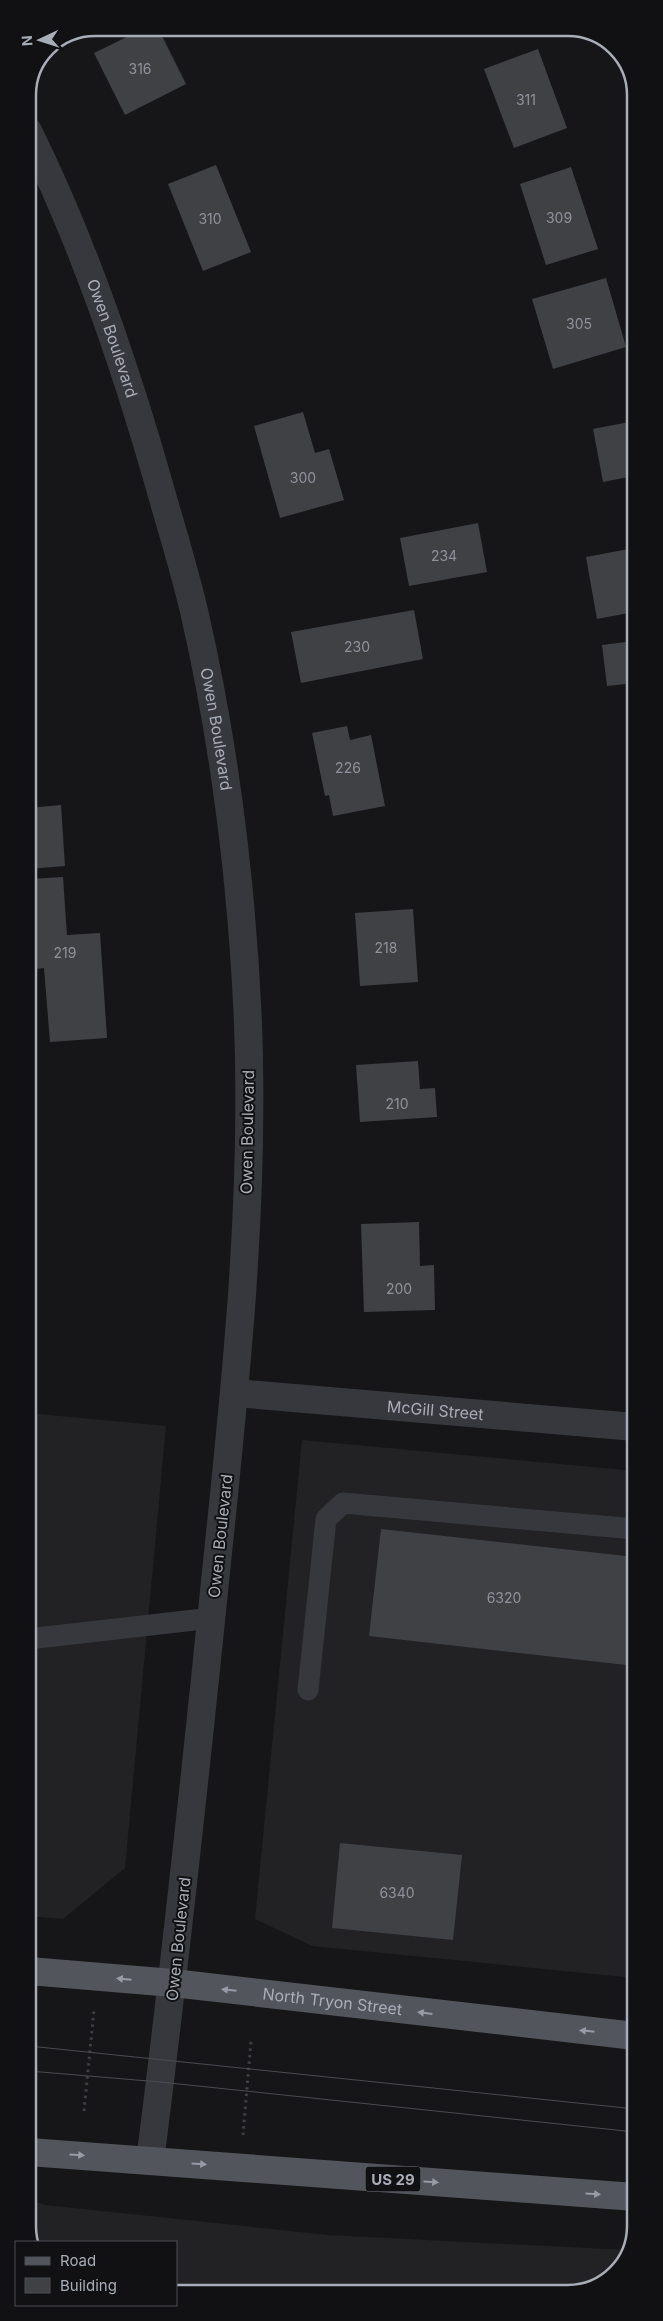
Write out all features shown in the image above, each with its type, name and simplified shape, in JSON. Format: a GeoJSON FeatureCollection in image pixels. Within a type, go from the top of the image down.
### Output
{"type":"FeatureCollection","features":[{"type":"Feature","properties":{"kind":"main road","name":"North Tryon Street"},"geometry":{"type":"LineString","coordinates":[[36,1972],[173,1983],[627,2035]]}},
{"type":"Feature","properties":{"kind":"main road","name":"US 29"},"geometry":{"type":"LineString","coordinates":[[36,2153],[627,2196]]}},
{"type":"Feature","properties":{"kind":"street","name":"Owen Boulevard"},"geometry":{"type":"LineString","coordinates":[[36,149],[71,227],[140,416],[194,611],[223,765],[239,882],[248,1025],[249,1100],[245,1256],[235,1393],[173,1983],[150,2161]]}},
{"type":"Feature","properties":{"kind":"street","name":"McGill Street"},"geometry":{"type":"LineString","coordinates":[[235,1393],[627,1426]]}},
{"type":"Feature","properties":{"kind":"lane"},"geometry":{"type":"LineString","coordinates":[[308,1690],[326,1519],[343,1503],[627,1528]]}},
{"type":"Feature","properties":{"kind":"lane"},"geometry":{"type":"LineString","coordinates":[[36,1639],[212,1618]]}},
{"type":"Feature","properties":{"kind":"path"},"geometry":{"type":"LineString","coordinates":[[84,2111],[94,2010]]}},
{"type":"Feature","properties":{"kind":"path"},"geometry":{"type":"LineString","coordinates":[[242,2144],[251,2041]]}},
{"type":"Feature","properties":{"kind":"shaded area"},"geometry":{"type":"Polygon","coordinates":[[[36,1414],[166,1426],[125,1868],[63,1919],[36,1917],[36,1414]]]}},
{"type":"Feature","properties":{"kind":"shaded area"},"geometry":{"type":"Polygon","coordinates":[[[302,1440],[627,1470],[627,1977],[312,1946],[255,1919],[302,1440]]]}},
{"type":"Feature","properties":{"kind":"shaded area"},"geometry":{"type":"Polygon","coordinates":[[[36,2202],[45,2205],[328,2235],[621,2250],[617,2259],[604,2273],[579,2284],[568,2285],[178,2285],[178,2241],[38,2241],[36,2226],[36,2202]]]}},
{"type":"Feature","properties":{"kind":"building"},"geometry":{"type":"Polygon","coordinates":[[[129,36],[162,36],[186,84],[125,115],[94,53],[129,36]]]}},
{"type":"Feature","properties":{"kind":"building"},"geometry":{"type":"Polygon","coordinates":[[[538,49],[567,128],[514,148],[484,69],[538,49]]]}},
{"type":"Feature","properties":{"kind":"building"},"geometry":{"type":"Polygon","coordinates":[[[216,165],[251,252],[203,271],[168,184],[216,165]]]}},
{"type":"Feature","properties":{"kind":"building"},"geometry":{"type":"Polygon","coordinates":[[[571,167],[598,249],[546,265],[520,184],[571,167]]]}},
{"type":"Feature","properties":{"kind":"building"},"geometry":{"type":"Polygon","coordinates":[[[606,278],[626,347],[553,369],[532,299],[606,278]]]}},
{"type":"Feature","properties":{"kind":"building"},"geometry":{"type":"Polygon","coordinates":[[[303,412],[315,453],[329,449],[344,500],[280,518],[254,426],[303,412]]]}},
{"type":"Feature","properties":{"kind":"building"},"geometry":{"type":"Polygon","coordinates":[[[627,422],[627,477],[603,482],[593,429],[627,422]]]}},
{"type":"Feature","properties":{"kind":"building"},"geometry":{"type":"Polygon","coordinates":[[[478,523],[487,572],[409,586],[400,538],[478,523]]]}},
{"type":"Feature","properties":{"kind":"building"},"geometry":{"type":"Polygon","coordinates":[[[627,549],[627,613],[597,619],[586,557],[627,549]]]}},
{"type":"Feature","properties":{"kind":"building"},"geometry":{"type":"Polygon","coordinates":[[[414,610],[423,659],[301,683],[291,632],[414,610]]]}},
{"type":"Feature","properties":{"kind":"building"},"geometry":{"type":"Polygon","coordinates":[[[627,642],[627,684],[607,686],[602,645],[627,642]]]}},
{"type":"Feature","properties":{"kind":"building"},"geometry":{"type":"Polygon","coordinates":[[[347,726],[350,740],[371,735],[385,806],[333,816],[329,795],[325,796],[312,733],[347,726]]]}},
{"type":"Feature","properties":{"kind":"building"},"geometry":{"type":"Polygon","coordinates":[[[61,805],[65,866],[36,868],[36,807],[61,805]]]}},
{"type":"Feature","properties":{"kind":"building"},"geometry":{"type":"Polygon","coordinates":[[[63,877],[67,935],[100,933],[107,1038],[50,1042],[44,968],[36,969],[36,879],[63,877]]]}},
{"type":"Feature","properties":{"kind":"building"},"geometry":{"type":"Polygon","coordinates":[[[413,909],[418,982],[360,986],[355,913],[413,909]]]}},
{"type":"Feature","properties":{"kind":"building"},"geometry":{"type":"Polygon","coordinates":[[[418,1061],[420,1089],[435,1088],[437,1117],[360,1122],[356,1065],[418,1061]]]}},
{"type":"Feature","properties":{"kind":"building"},"geometry":{"type":"Polygon","coordinates":[[[419,1222],[420,1266],[434,1265],[435,1310],[364,1312],[361,1224],[419,1222]]]}},
{"type":"Feature","properties":{"kind":"building"},"geometry":{"type":"Polygon","coordinates":[[[381,1529],[627,1556],[627,1665],[369,1636],[381,1529]]]}},
{"type":"Feature","properties":{"kind":"building"},"geometry":{"type":"Polygon","coordinates":[[[340,1843],[462,1855],[453,1940],[332,1928],[340,1843]]]}},
{"type":"Feature","properties":{"kind":"tram line"},"geometry":{"type":"LineString","coordinates":[[36,2047],[627,2108]]}},
{"type":"Feature","properties":{"kind":"tram line"},"geometry":{"type":"LineString","coordinates":[[36,2072],[160,2082],[627,2131]]}}]}
